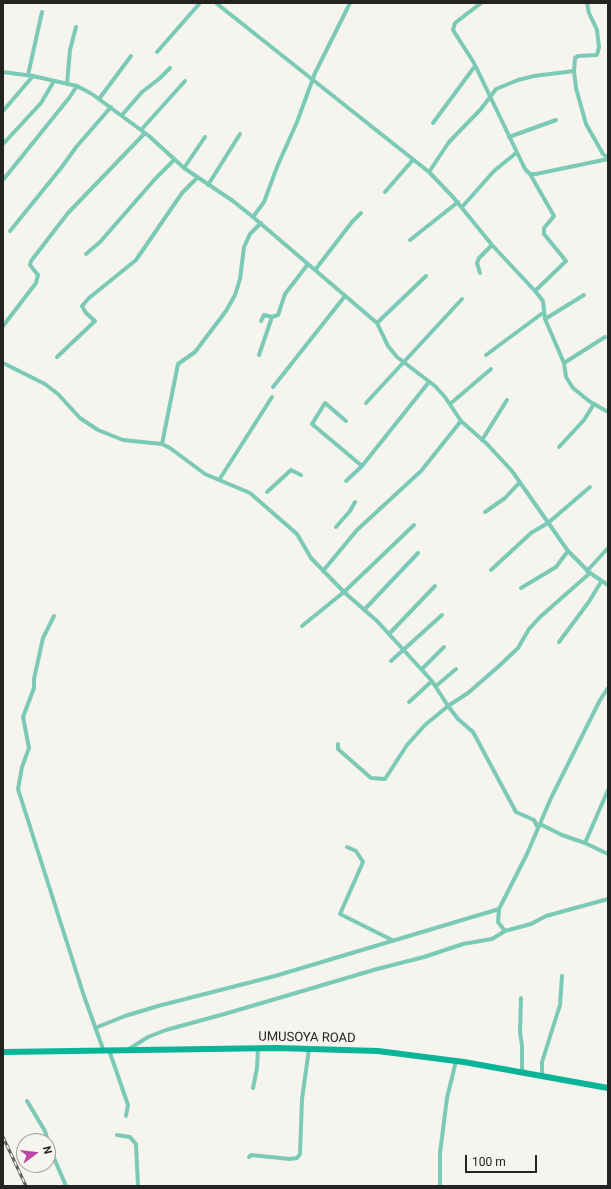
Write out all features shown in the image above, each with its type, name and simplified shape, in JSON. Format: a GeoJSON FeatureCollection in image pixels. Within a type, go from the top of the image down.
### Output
{"type":"FeatureCollection","features":[{"type":"Feature","properties":{"kind":"main road","name":"UMUSOYA ROAD"},"geometry":{"type":"LineString","coordinates":[[3,1052],[106,1049],[258,1048],[378,1051],[456,1061],[608,1088]]}},
{"type":"Feature","properties":{"kind":"street"},"geometry":{"type":"LineString","coordinates":[[157,52],[200,3]]}},
{"type":"Feature","properties":{"kind":"street"},"geometry":{"type":"LineString","coordinates":[[216,3],[314,79],[412,160],[429,172],[458,202],[492,244],[543,301],[544,318],[564,364],[566,377],[573,388],[594,404],[608,412]]}},
{"type":"Feature","properties":{"kind":"street"},"geometry":{"type":"LineString","coordinates":[[253,217],[264,202],[314,79],[315,73],[350,3]]}},
{"type":"Feature","properties":{"kind":"street"},"geometry":{"type":"LineString","coordinates":[[481,3],[453,26],[455,35],[475,66],[516,153],[554,216],[544,228],[544,234],[566,261],[534,291]]}},
{"type":"Feature","properties":{"kind":"street"},"geometry":{"type":"LineString","coordinates":[[530,174],[608,159],[586,124],[580,106],[574,71],[575,58],[578,56],[597,55],[599,47],[598,30],[589,13],[587,3]]}},
{"type":"Feature","properties":{"kind":"street"},"geometry":{"type":"LineString","coordinates":[[3,111],[31,76],[42,12]]}},
{"type":"Feature","properties":{"kind":"street"},"geometry":{"type":"LineString","coordinates":[[67,84],[70,50],[76,27]]}},
{"type":"Feature","properties":{"kind":"street"},"geometry":{"type":"LineString","coordinates":[[100,99],[131,56]]}},
{"type":"Feature","properties":{"kind":"street"},"geometry":{"type":"LineString","coordinates":[[433,123],[475,66]]}},
{"type":"Feature","properties":{"kind":"street"},"geometry":{"type":"LineString","coordinates":[[122,115],[142,92],[159,80],[170,68]]}},
{"type":"Feature","properties":{"kind":"street"},"geometry":{"type":"LineString","coordinates":[[429,172],[449,142],[496,89],[518,80],[574,71]]}},
{"type":"Feature","properties":{"kind":"street"},"geometry":{"type":"LineString","coordinates":[[3,72],[31,76],[77,86],[100,99],[145,133],[184,168],[261,223],[377,323],[388,346],[404,362],[445,397],[461,421],[499,456],[520,482],[568,550],[589,572],[601,582],[608,585]]}},
{"type":"Feature","properties":{"kind":"street"},"geometry":{"type":"LineString","coordinates":[[3,144],[41,103],[54,81]]}},
{"type":"Feature","properties":{"kind":"street"},"geometry":{"type":"LineString","coordinates":[[141,130],[185,81]]}},
{"type":"Feature","properties":{"kind":"street"},"geometry":{"type":"LineString","coordinates":[[3,180],[77,86]]}},
{"type":"Feature","properties":{"kind":"street"},"geometry":{"type":"LineString","coordinates":[[10,231],[77,146],[112,107]]}},
{"type":"Feature","properties":{"kind":"street"},"geometry":{"type":"LineString","coordinates":[[509,137],[556,120]]}},
{"type":"Feature","properties":{"kind":"street"},"geometry":{"type":"LineString","coordinates":[[3,326],[36,283],[38,275],[30,265],[31,261],[68,213],[145,133]]}},
{"type":"Feature","properties":{"kind":"street"},"geometry":{"type":"LineString","coordinates":[[208,185],[240,134]]}},
{"type":"Feature","properties":{"kind":"street"},"geometry":{"type":"LineString","coordinates":[[184,168],[205,137]]}},
{"type":"Feature","properties":{"kind":"street"},"geometry":{"type":"LineString","coordinates":[[462,207],[494,171],[516,153]]}},
{"type":"Feature","properties":{"kind":"street"},"geometry":{"type":"LineString","coordinates":[[86,254],[100,242],[155,178],[174,160]]}},
{"type":"Feature","properties":{"kind":"street"},"geometry":{"type":"LineString","coordinates":[[385,192],[412,160]]}},
{"type":"Feature","properties":{"kind":"street"},"geometry":{"type":"LineString","coordinates":[[57,357],[95,321],[86,313],[82,306],[89,298],[136,260],[182,193],[198,177]]}},
{"type":"Feature","properties":{"kind":"street"},"geometry":{"type":"LineString","coordinates":[[410,240],[458,202]]}},
{"type":"Feature","properties":{"kind":"street"},"geometry":{"type":"LineString","coordinates":[[315,270],[352,222],[361,213]]}},
{"type":"Feature","properties":{"kind":"street"},"geometry":{"type":"LineString","coordinates":[[162,444],[178,364],[195,352],[226,311],[235,295],[240,279],[244,246],[250,234],[261,223]]}},
{"type":"Feature","properties":{"kind":"street"},"geometry":{"type":"LineString","coordinates":[[480,272],[477,263],[479,258],[492,244]]}},
{"type":"Feature","properties":{"kind":"street"},"geometry":{"type":"LineString","coordinates":[[261,321],[264,315],[272,317],[278,315],[285,294],[308,264]]}},
{"type":"Feature","properties":{"kind":"street"},"geometry":{"type":"LineString","coordinates":[[377,323],[426,276]]}},
{"type":"Feature","properties":{"kind":"street"},"geometry":{"type":"LineString","coordinates":[[544,318],[584,294]]}},
{"type":"Feature","properties":{"kind":"street"},"geometry":{"type":"LineString","coordinates":[[273,387],[344,296]]}},
{"type":"Feature","properties":{"kind":"street"},"geometry":{"type":"LineString","coordinates":[[366,403],[384,386],[462,299]]}},
{"type":"Feature","properties":{"kind":"street"},"geometry":{"type":"LineString","coordinates":[[486,355],[544,312]]}},
{"type":"Feature","properties":{"kind":"street"},"geometry":{"type":"LineString","coordinates":[[259,355],[272,317]]}},
{"type":"Feature","properties":{"kind":"street"},"geometry":{"type":"LineString","coordinates":[[564,364],[605,337]]}},
{"type":"Feature","properties":{"kind":"street"},"geometry":{"type":"LineString","coordinates":[[3,363],[45,384],[58,394],[80,418],[98,430],[123,440],[162,444],[170,448],[205,474],[250,493],[260,500],[297,534],[311,558],[344,592],[389,634],[432,681],[458,719],[473,732],[516,812],[534,820],[539,826],[586,843],[608,854]]}},
{"type":"Feature","properties":{"kind":"street"},"geometry":{"type":"LineString","coordinates":[[450,404],[491,369]]}},
{"type":"Feature","properties":{"kind":"street"},"geometry":{"type":"LineString","coordinates":[[346,481],[362,466],[429,382]]}},
{"type":"Feature","properties":{"kind":"street"},"geometry":{"type":"LineString","coordinates":[[220,480],[272,397]]}},
{"type":"Feature","properties":{"kind":"street"},"geometry":{"type":"LineString","coordinates":[[482,440],[507,400]]}},
{"type":"Feature","properties":{"kind":"street"},"geometry":{"type":"LineString","coordinates":[[346,421],[325,403],[312,424],[362,466]]}},
{"type":"Feature","properties":{"kind":"street"},"geometry":{"type":"LineString","coordinates":[[558,447],[584,420],[594,404]]}},
{"type":"Feature","properties":{"kind":"street"},"geometry":{"type":"LineString","coordinates":[[323,570],[357,530],[421,471],[461,421]]}},
{"type":"Feature","properties":{"kind":"street"},"geometry":{"type":"LineString","coordinates":[[267,492],[292,470],[302,475]]}},
{"type":"Feature","properties":{"kind":"street"},"geometry":{"type":"LineString","coordinates":[[485,512],[505,498],[520,482]]}},
{"type":"Feature","properties":{"kind":"street"},"geometry":{"type":"LineString","coordinates":[[491,570],[531,533],[548,523],[590,487]]}},
{"type":"Feature","properties":{"kind":"street"},"geometry":{"type":"LineString","coordinates":[[336,527],[350,511],[355,502]]}},
{"type":"Feature","properties":{"kind":"street"},"geometry":{"type":"LineString","coordinates":[[302,626],[326,605],[344,592],[414,525]]}},
{"type":"Feature","properties":{"kind":"street"},"geometry":{"type":"LineString","coordinates":[[338,744],[338,748],[371,778],[385,779],[407,745],[448,706],[468,693],[518,648],[529,629],[589,572],[608,548]]}},
{"type":"Feature","properties":{"kind":"street"},"geometry":{"type":"LineString","coordinates":[[521,588],[556,567],[568,550]]}},
{"type":"Feature","properties":{"kind":"street"},"geometry":{"type":"LineString","coordinates":[[364,610],[418,553]]}},
{"type":"Feature","properties":{"kind":"street"},"geometry":{"type":"LineString","coordinates":[[559,642],[588,603],[601,582]]}},
{"type":"Feature","properties":{"kind":"street"},"geometry":{"type":"LineString","coordinates":[[389,634],[436,586]]}},
{"type":"Feature","properties":{"kind":"street"},"geometry":{"type":"LineString","coordinates":[[391,662],[442,615]]}},
{"type":"Feature","properties":{"kind":"street"},"geometry":{"type":"LineString","coordinates":[[54,616],[43,638],[34,679],[34,688],[23,717],[29,748],[22,767],[18,789],[95,1028],[106,1049],[128,1105],[126,1116]]}},
{"type":"Feature","properties":{"kind":"street"},"geometry":{"type":"LineString","coordinates":[[422,669],[444,647]]}},
{"type":"Feature","properties":{"kind":"street"},"geometry":{"type":"LineString","coordinates":[[436,686],[456,669]]}},
{"type":"Feature","properties":{"kind":"street"},"geometry":{"type":"LineString","coordinates":[[409,702],[432,681]]}},
{"type":"Feature","properties":{"kind":"street"},"geometry":{"type":"LineString","coordinates":[[505,931],[498,922],[499,909],[551,798],[576,751],[600,700],[608,688]]}},
{"type":"Feature","properties":{"kind":"street"},"geometry":{"type":"LineString","coordinates":[[586,843],[608,790]]}},
{"type":"Feature","properties":{"kind":"street"},"geometry":{"type":"LineString","coordinates":[[347,847],[356,851],[364,862],[340,914],[392,940]]}},
{"type":"Feature","properties":{"kind":"street"},"geometry":{"type":"LineString","coordinates":[[129,1049],[148,1037],[166,1030],[228,1014],[377,969],[424,957],[463,944],[492,939],[505,931],[531,924],[546,916],[608,899]]}},
{"type":"Feature","properties":{"kind":"street"},"geometry":{"type":"LineString","coordinates":[[95,1028],[145,1010],[274,976],[499,909]]}},
{"type":"Feature","properties":{"kind":"street"},"geometry":{"type":"LineString","coordinates":[[542,1076],[542,1062],[560,1005],[562,976]]}},
{"type":"Feature","properties":{"kind":"street"},"geometry":{"type":"LineString","coordinates":[[522,998],[520,1032],[522,1046],[522,1072]]}},
{"type":"Feature","properties":{"kind":"street"},"geometry":{"type":"LineString","coordinates":[[253,1088],[258,1068],[258,1048]]}},
{"type":"Feature","properties":{"kind":"street"},"geometry":{"type":"LineString","coordinates":[[249,1157],[252,1155],[290,1159],[297,1158],[300,1154],[302,1099],[309,1049]]}},
{"type":"Feature","properties":{"kind":"street"},"geometry":{"type":"LineString","coordinates":[[440,1186],[440,1153],[446,1098],[456,1061]]}},
{"type":"Feature","properties":{"kind":"street"},"geometry":{"type":"LineString","coordinates":[[27,1101],[46,1133]]}},
{"type":"Feature","properties":{"kind":"street"},"geometry":{"type":"LineString","coordinates":[[117,1135],[130,1137],[136,1144],[138,1186]]}},
{"type":"Feature","properties":{"kind":"street"},"geometry":{"type":"LineString","coordinates":[[56,1162],[66,1186]]}},
{"type":"Feature","properties":{"kind":"railway"},"geometry":{"type":"LineString","coordinates":[[3,1137],[26,1186]]}}]}
